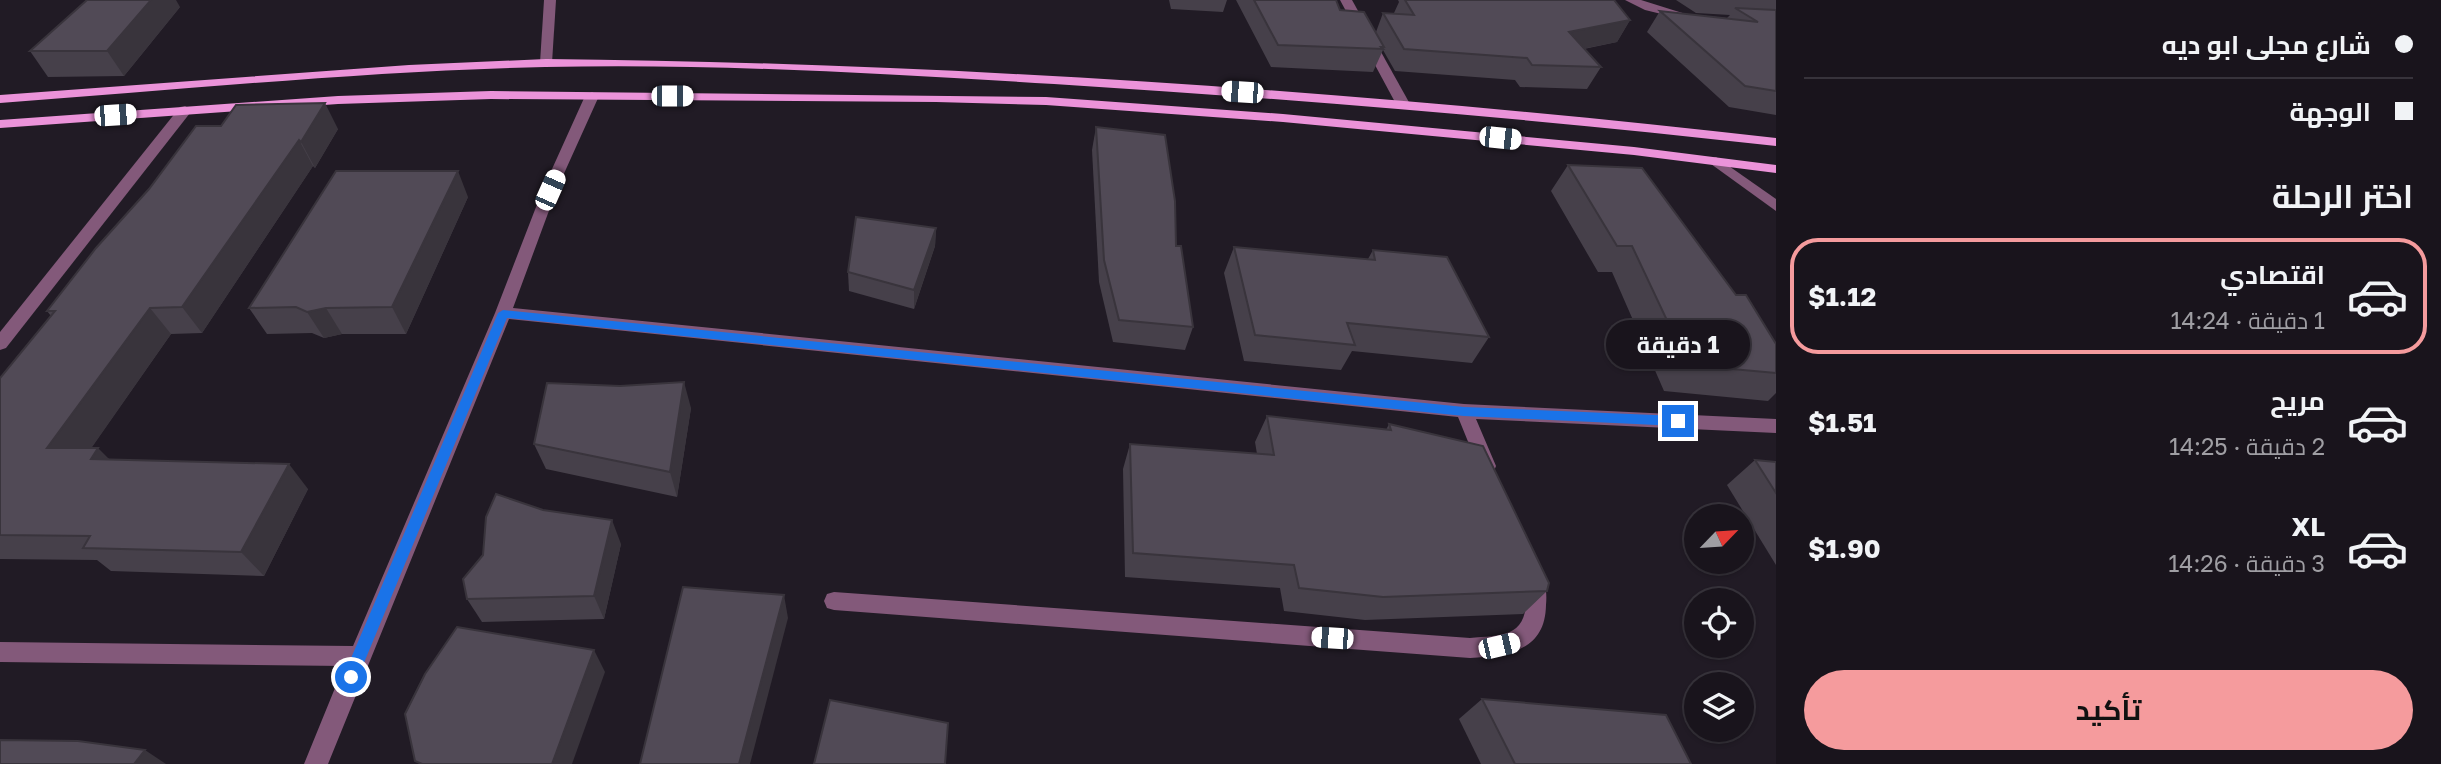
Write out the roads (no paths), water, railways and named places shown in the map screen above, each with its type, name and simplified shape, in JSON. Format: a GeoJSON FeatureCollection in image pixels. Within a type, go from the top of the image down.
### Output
{"type":"FeatureCollection","features":[{"type":"Feature","properties":{"kind":"main road"},"geometry":{"type":"LineString","coordinates":[[0,99],[408,69],[546,62],[902,71],[1149,86],[1403,104],[1776,142]]}},
{"type":"Feature","properties":{"kind":"main road"},"geometry":{"type":"LineString","coordinates":[[1149,86],[1153,109]]}},
{"type":"Feature","properties":{"kind":"main road"},"geometry":{"type":"LineString","coordinates":[[0,124],[338,100],[491,95],[936,98],[1046,101],[1310,121],[1776,169]]}},
{"type":"Feature","properties":{"kind":"street"},"geometry":{"type":"LineString","coordinates":[[546,62],[550,0]]}},
{"type":"Feature","properties":{"kind":"street"},"geometry":{"type":"LineString","coordinates":[[1346,0],[1403,104]]}},
{"type":"Feature","properties":{"kind":"street"},"geometry":{"type":"LineString","coordinates":[[1631,0],[1660,11],[1705,19]]}},
{"type":"Feature","properties":{"kind":"street"},"geometry":{"type":"LineString","coordinates":[[316,764],[503,313],[550,190],[592,96]]}},
{"type":"Feature","properties":{"kind":"street"},"geometry":{"type":"LineString","coordinates":[[0,344],[185,110]]}},
{"type":"Feature","properties":{"kind":"street"},"geometry":{"type":"LineString","coordinates":[[1716,161],[1776,206]]}},
{"type":"Feature","properties":{"kind":"street"},"geometry":{"type":"LineString","coordinates":[[503,313],[1464,411],[1776,426]]}},
{"type":"Feature","properties":{"kind":"street"},"geometry":{"type":"LineString","coordinates":[[1464,411],[1496,488]]}},
{"type":"Feature","properties":{"kind":"street"},"geometry":{"type":"LineString","coordinates":[[834,601],[1470,648],[1518,642],[1533,627],[1538,606],[1534,577],[1529,564]]}},
{"type":"Feature","properties":{"kind":"street"},"geometry":{"type":"LineString","coordinates":[[0,652],[359,656]]}}]}
